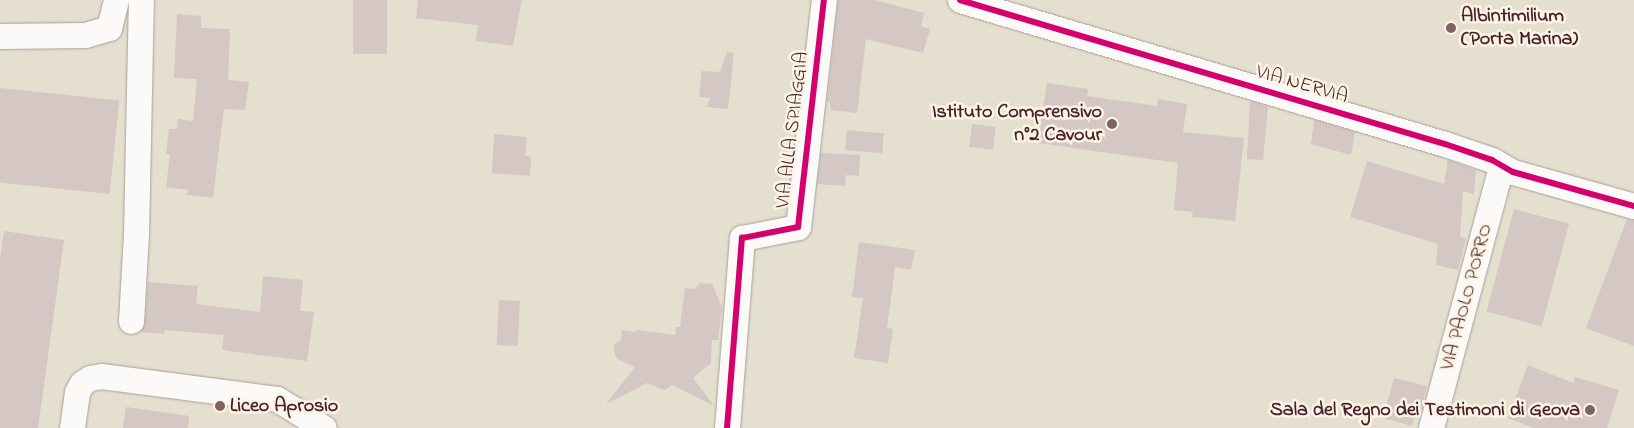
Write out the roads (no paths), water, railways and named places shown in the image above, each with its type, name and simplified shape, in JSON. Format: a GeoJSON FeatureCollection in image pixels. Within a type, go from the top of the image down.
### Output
{"type":"FeatureCollection","features":[{"type":"Feature","properties":{"kind":"street"},"geometry":{"type":"LineString","coordinates":[[0,36],[85,35],[110,28],[116,0]]}},
{"type":"Feature","properties":{"kind":"street"},"geometry":{"type":"LineString","coordinates":[[131,321],[136,234],[141,0]]}},
{"type":"Feature","properties":{"kind":"street","name":"VIA ALLA SPIAGGIA"},"geometry":{"type":"LineString","coordinates":[[727,428],[742,238],[798,227],[824,0]]}},
{"type":"Feature","properties":{"kind":"street","name":"VIA NERVIA"},"geometry":{"type":"LineString","coordinates":[[960,0],[1445,144],[1513,172],[1634,206]]}},
{"type":"Feature","properties":{"kind":"street","name":"VIA PAOLO PORRO"},"geometry":{"type":"LineString","coordinates":[[1431,428],[1502,166]]}},
{"type":"Feature","properties":{"kind":"street"},"geometry":{"type":"LineString","coordinates":[[72,428],[77,392],[82,383],[90,378],[102,376],[278,399],[324,428]]}},
{"type":"Feature","properties":{"kind":"place","name":"Albintimilium (Porta Marina)"},"geometry":{"type":"Point","coordinates":[1451,28]}},
{"type":"Feature","properties":{"kind":"place","name":"Istituto Comprensivo n°2 Cavour"},"geometry":{"type":"Point","coordinates":[1112,124]}},
{"type":"Feature","properties":{"kind":"place","name":"Liceo Aprosio"},"geometry":{"type":"Point","coordinates":[220,406]}},
{"type":"Feature","properties":{"kind":"place","name":"Sala del Regno dei Testimoni di Geova"},"geometry":{"type":"Point","coordinates":[1590,410]}}]}
